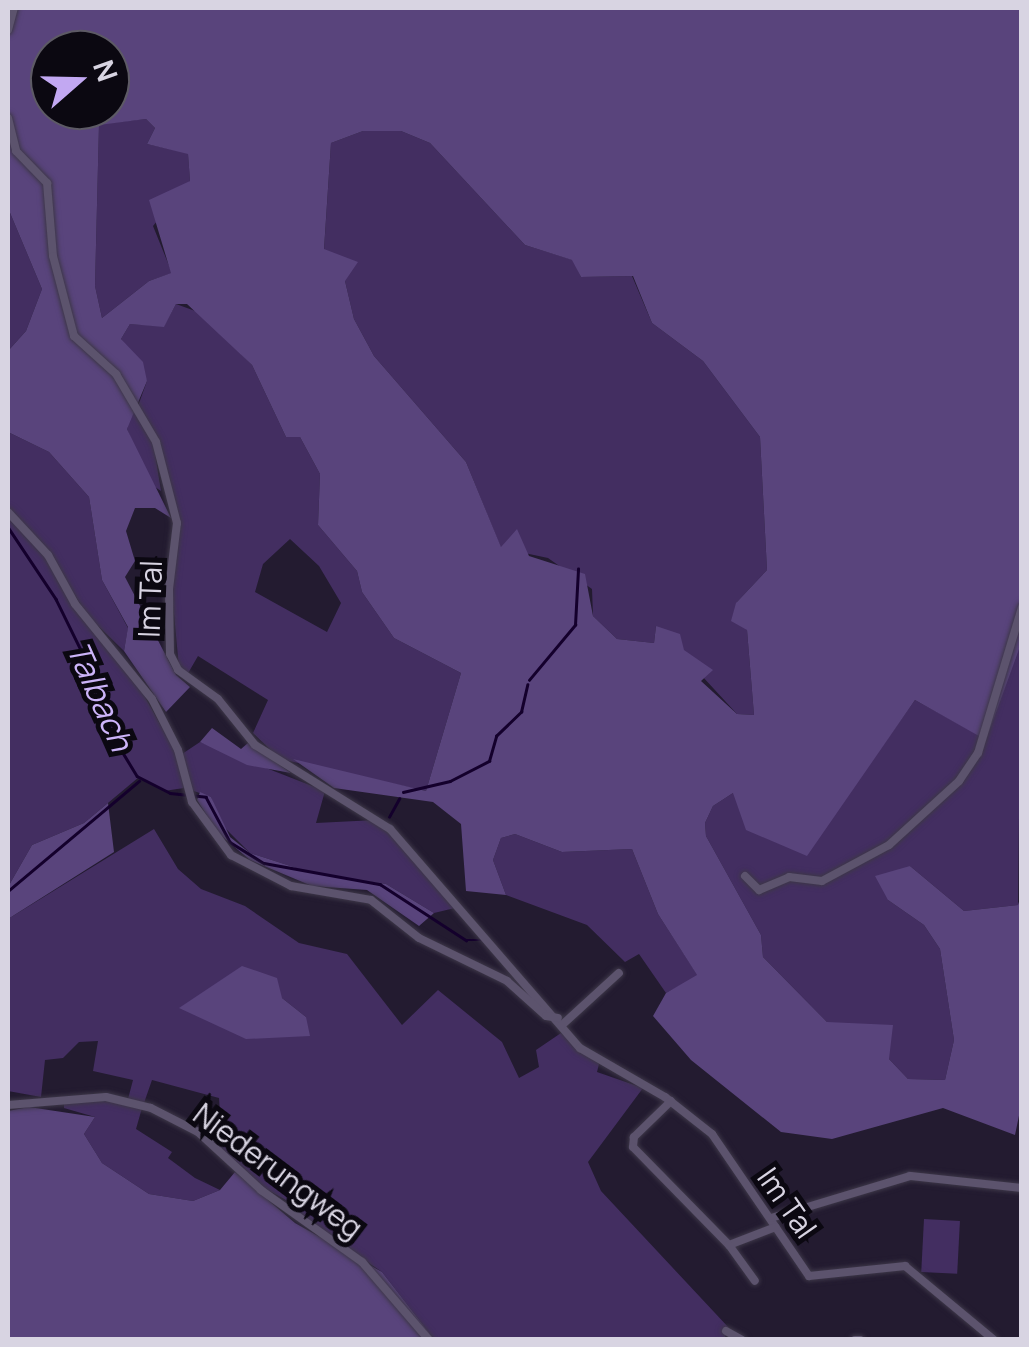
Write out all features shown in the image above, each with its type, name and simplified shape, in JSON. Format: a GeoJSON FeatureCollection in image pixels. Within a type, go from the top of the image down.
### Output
{"type":"FeatureCollection","features":[{"type":"Feature","properties":{"kind":"street"},"geometry":{"type":"LineString","coordinates":[[8,30],[14,8]]}},
{"type":"Feature","properties":{"kind":"street","name":"Im Tal"},"geometry":{"type":"LineString","coordinates":[[8,118],[16,151],[47,183],[52,256],[74,336],[116,374],[156,442],[177,523],[169,589],[170,654],[178,670],[218,699],[254,745],[390,829],[580,1048],[671,1101],[712,1134],[810,1276],[904,1266],[994,1340]]}},
{"type":"Feature","properties":{"kind":"street","name":"Im Tal"},"geometry":{"type":"LineString","coordinates":[[8,512],[48,555],[75,604],[152,699],[178,750],[192,802],[231,856],[292,886],[371,900],[419,938],[507,981],[546,1016],[560,1022]]}},
{"type":"Feature","properties":{"kind":"street"},"geometry":{"type":"LineString","coordinates":[[745,876],[759,890],[789,878],[822,881],[889,844],[959,781],[978,754],[1022,607]]}},
{"type":"Feature","properties":{"kind":"street"},"geometry":{"type":"LineString","coordinates":[[560,1022],[619,974]]}},
{"type":"Feature","properties":{"kind":"street","name":"Niederungweg"},"geometry":{"type":"LineString","coordinates":[[8,1105],[106,1097],[151,1108],[198,1132],[260,1190],[362,1262],[428,1340]]}},
{"type":"Feature","properties":{"kind":"street"},"geometry":{"type":"LineString","coordinates":[[671,1101],[631,1143],[729,1245],[755,1281]]}},
{"type":"Feature","properties":{"kind":"street"},"geometry":{"type":"LineString","coordinates":[[729,1245],[774,1223],[910,1176],[1022,1188]]}},
{"type":"Feature","properties":{"kind":"street"},"geometry":{"type":"LineString","coordinates":[[726,1331],[742,1340]]}},
{"type":"Feature","properties":{"kind":"shaded area"},"geometry":{"type":"Polygon","coordinates":[[[8,8],[1021,8],[1022,641],[986,740],[915,700],[807,856],[746,830],[733,793],[713,806],[705,823],[706,836],[761,935],[763,957],[827,1022],[893,1025],[889,1059],[908,1079],[945,1080],[954,1040],[940,949],[924,925],[888,900],[875,876],[910,866],[964,911],[1018,905],[1021,895],[1022,1101],[1015,1135],[943,1108],[832,1139],[781,1132],[691,1060],[653,1016],[666,993],[697,975],[658,914],[632,849],[562,852],[515,834],[501,838],[493,860],[506,895],[466,891],[461,824],[433,802],[334,788],[293,759],[426,791],[461,673],[394,638],[362,592],[357,571],[318,525],[320,474],[300,437],[286,437],[252,365],[187,304],[176,304],[164,327],[130,324],[121,339],[143,362],[147,381],[127,429],[171,518],[155,508],[135,508],[126,531],[135,561],[125,577],[176,675],[190,687],[166,712],[124,651],[128,627],[102,580],[89,497],[49,452],[8,432],[8,351],[26,331],[42,289],[8,208],[8,8]],[[30,30],[30,130],[99,130],[95,286],[102,318],[149,281],[171,273],[149,200],[190,181],[188,154],[147,144],[155,128],[146,119],[130,121],[130,30],[30,30]],[[363,131],[331,143],[324,249],[358,262],[345,281],[354,319],[374,356],[466,462],[501,547],[517,529],[529,556],[585,574],[593,616],[617,639],[654,643],[656,626],[680,634],[684,650],[713,670],[701,681],[737,714],[754,715],[747,630],[731,621],[736,603],[767,570],[760,437],[703,361],[652,323],[633,276],[581,277],[572,260],[525,245],[430,143],[401,131],[363,131]]]}},
{"type":"Feature","properties":{"kind":"shaded area"},"geometry":{"type":"Polygon","coordinates":[[[146,119],[155,128],[147,144],[188,153],[190,181],[153,226],[172,273],[149,281],[102,318],[95,286],[99,130],[130,130],[130,121],[146,119]]]}},
{"type":"Feature","properties":{"kind":"shaded area"},"geometry":{"type":"Polygon","coordinates":[[[363,131],[401,131],[430,143],[525,245],[573,260],[581,277],[632,276],[652,323],[703,361],[760,437],[767,570],[737,602],[747,630],[754,715],[737,714],[656,626],[654,643],[617,639],[593,616],[592,589],[548,558],[501,548],[466,462],[374,356],[354,319],[345,281],[324,250],[331,143],[363,131]]]}},
{"type":"Feature","properties":{"kind":"shaded area"},"geometry":{"type":"Polygon","coordinates":[[[8,208],[42,289],[26,331],[8,351],[8,208]]]}},
{"type":"Feature","properties":{"kind":"shaded area"},"geometry":{"type":"Polygon","coordinates":[[[176,304],[198,312],[252,365],[286,437],[300,437],[320,474],[318,525],[357,571],[362,592],[394,638],[461,673],[426,791],[280,759],[253,733],[268,700],[198,656],[187,675],[179,668],[171,581],[179,518],[155,434],[138,406],[147,381],[121,339],[130,324],[164,326],[176,304]],[[290,539],[263,564],[255,592],[327,632],[341,603],[319,566],[290,539]]]}},
{"type":"Feature","properties":{"kind":"shaded area"},"geometry":{"type":"Polygon","coordinates":[[[132,407],[153,441],[161,491],[149,483],[127,429],[132,407]]]}},
{"type":"Feature","properties":{"kind":"shaded area"},"geometry":{"type":"Polygon","coordinates":[[[8,432],[49,452],[89,497],[102,580],[128,628],[124,651],[87,615],[46,548],[8,508],[8,432]]]}},
{"type":"Feature","properties":{"kind":"shaded area"},"geometry":{"type":"Polygon","coordinates":[[[8,515],[44,553],[61,587],[132,674],[178,756],[184,788],[164,791],[139,777],[84,823],[32,845],[8,887],[8,515]]]}},
{"type":"Feature","properties":{"kind":"shaded area"},"geometry":{"type":"Polygon","coordinates":[[[1021,641],[1018,905],[964,911],[910,866],[888,900],[924,925],[940,949],[954,1040],[945,1080],[908,1079],[889,1059],[827,1022],[763,957],[761,935],[706,836],[705,823],[713,806],[733,793],[881,748],[915,700],[986,739],[1021,641]]]}},
{"type":"Feature","properties":{"kind":"shaded area"},"geometry":{"type":"Polygon","coordinates":[[[212,728],[241,749],[248,743],[291,773],[247,765],[200,742],[212,728]]]}},
{"type":"Feature","properties":{"kind":"shaded area"},"geometry":{"type":"Polygon","coordinates":[[[200,742],[325,791],[316,823],[376,820],[459,907],[434,913],[386,884],[309,872],[250,853],[219,822],[211,797],[191,790],[182,754],[200,742]]]}},
{"type":"Feature","properties":{"kind":"shaded area"},"geometry":{"type":"Polygon","coordinates":[[[200,792],[211,797],[230,837],[250,853],[309,872],[386,884],[434,913],[419,926],[367,890],[312,886],[250,860],[218,833],[197,800],[200,792]]]}},
{"type":"Feature","properties":{"kind":"shaded area"},"geometry":{"type":"Polygon","coordinates":[[[108,803],[114,852],[8,919],[8,887],[32,845],[84,823],[108,803]]]}},
{"type":"Feature","properties":{"kind":"shaded area"},"geometry":{"type":"Polygon","coordinates":[[[154,829],[178,869],[201,889],[245,906],[299,943],[347,954],[402,1025],[438,990],[502,1042],[519,1078],[539,1067],[536,1050],[561,1033],[599,1064],[597,1072],[643,1088],[588,1162],[601,1191],[729,1328],[724,1339],[434,1339],[382,1272],[294,1212],[295,1205],[266,1189],[207,1135],[220,1114],[219,1098],[152,1080],[144,1103],[128,1099],[133,1080],[93,1071],[98,1041],[79,1042],[63,1058],[45,1060],[41,1097],[8,1091],[8,919],[154,829]],[[219,987],[180,1008],[306,1017],[282,998],[219,987]]]}},
{"type":"Feature","properties":{"kind":"shaded area"},"geometry":{"type":"Polygon","coordinates":[[[515,834],[562,852],[632,849],[658,914],[698,976],[666,993],[639,954],[625,962],[587,925],[506,895],[493,860],[501,838],[515,834]]]}},
{"type":"Feature","properties":{"kind":"shaded area"},"geometry":{"type":"Polygon","coordinates":[[[242,966],[277,978],[282,998],[306,1017],[310,1036],[246,1039],[179,1008],[242,966]]]}},
{"type":"Feature","properties":{"kind":"shaded area"},"geometry":{"type":"Polygon","coordinates":[[[108,1100],[142,1108],[136,1129],[172,1152],[168,1158],[195,1178],[220,1190],[193,1201],[149,1194],[102,1163],[84,1134],[95,1117],[64,1108],[64,1102],[108,1100]]]}},
{"type":"Feature","properties":{"kind":"shaded area"},"geometry":{"type":"Polygon","coordinates":[[[29,1107],[95,1117],[84,1134],[102,1163],[149,1194],[193,1201],[220,1190],[235,1172],[295,1223],[382,1272],[434,1339],[8,1340],[8,1111],[29,1107]]]}},
{"type":"Feature","properties":{"kind":"shaded area"},"geometry":{"type":"Polygon","coordinates":[[[924,1219],[960,1221],[957,1274],[921,1272],[924,1219]]]}},
{"type":"Feature","properties":{"kind":"waterway","name":"Talbach"},"geometry":{"type":"LineString","coordinates":[[8,527],[56,599],[102,693],[111,733],[137,776],[170,793],[206,797],[230,842],[264,863],[380,884],[466,940],[482,940]]}},
{"type":"Feature","properties":{"kind":"waterway"},"geometry":{"type":"LineString","coordinates":[[529,680],[575,625],[578,569]]}},
{"type":"Feature","properties":{"kind":"waterway"},"geometry":{"type":"LineString","coordinates":[[403,792],[450,781],[489,761],[496,736],[521,712],[527,685]]}},
{"type":"Feature","properties":{"kind":"waterway"},"geometry":{"type":"LineString","coordinates":[[8,891],[139,781]]}},
{"type":"Feature","properties":{"kind":"waterway"},"geometry":{"type":"LineString","coordinates":[[389,817],[399,799]]}}]}
